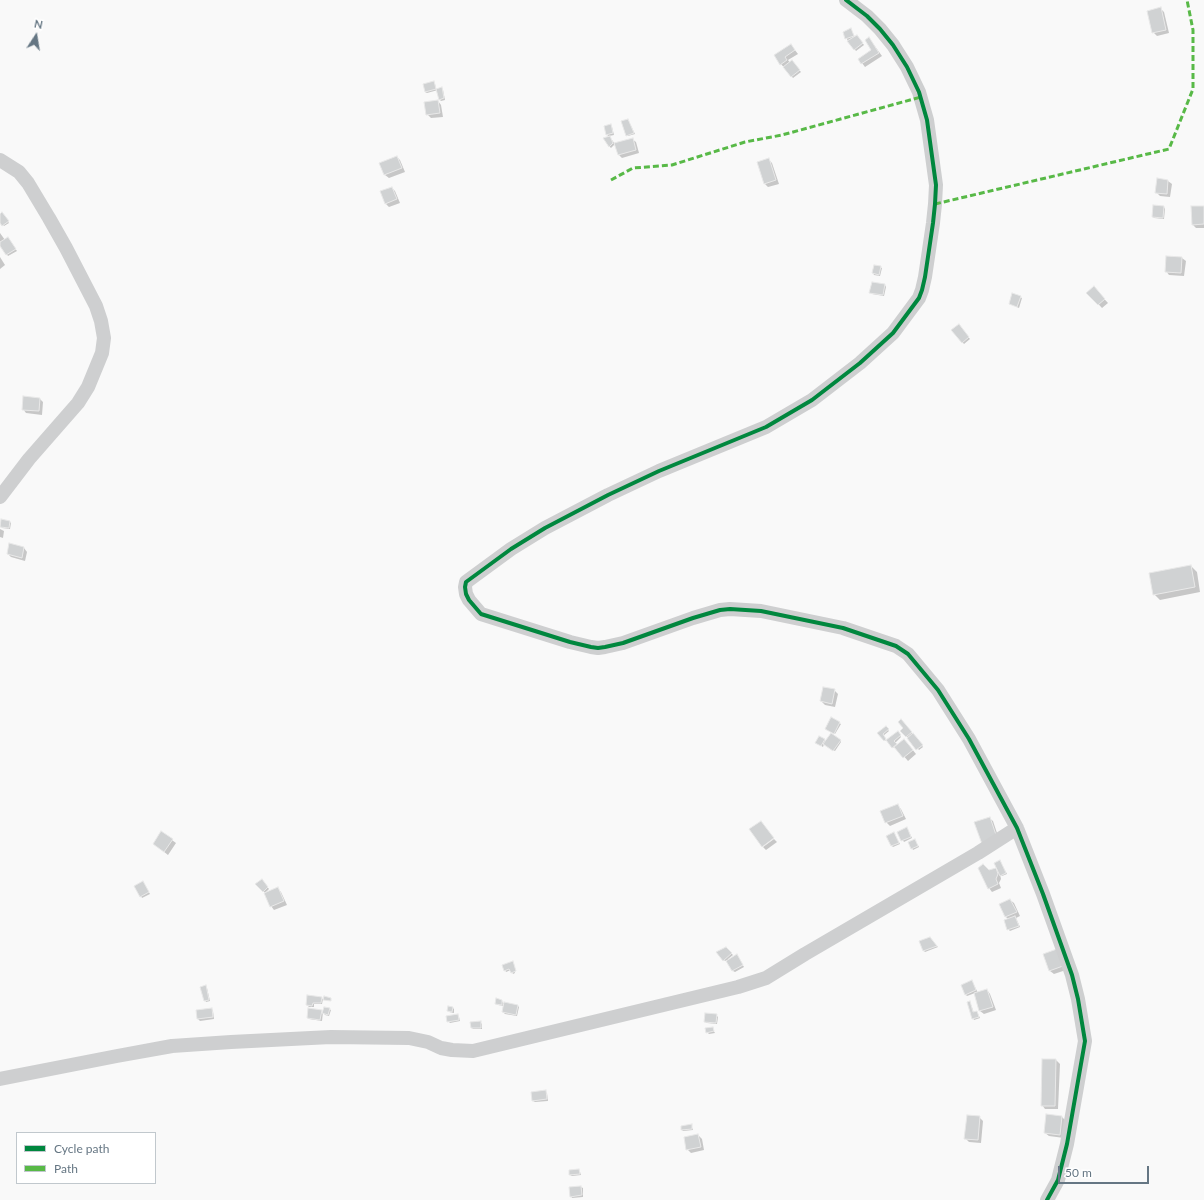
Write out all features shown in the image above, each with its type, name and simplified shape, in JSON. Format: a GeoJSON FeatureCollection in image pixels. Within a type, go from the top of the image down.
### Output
{"type":"FeatureCollection","features":[{"type":"Feature","properties":{"kind":"street"},"geometry":{"type":"LineString","coordinates":[[846,0],[880,28],[907,67],[919,92],[927,120],[936,185],[936,204],[925,277],[919,298],[893,333],[860,363],[812,400],[766,427],[608,495],[545,528],[511,549],[466,582],[466,594],[481,614],[570,642],[598,648],[623,643],[692,618],[730,609],[761,611],[843,628],[896,646],[908,654],[938,690],[969,739],[1017,828],[1043,894],[1072,976],[1078,999],[1085,1041],[1067,1144],[1058,1180],[1047,1200]]}},
{"type":"Feature","properties":{"kind":"street"},"geometry":{"type":"LineString","coordinates":[[0,160],[19,172],[28,183],[49,218],[96,306],[101,321],[104,338],[102,353],[88,387],[78,403],[29,459],[0,497]]}},
{"type":"Feature","properties":{"kind":"street"},"geometry":{"type":"LineString","coordinates":[[0,1079],[172,1046],[231,1042],[331,1037],[409,1038],[428,1042],[441,1048],[452,1050],[472,1050],[738,988],[766,978],[978,854],[1017,828]]}},
{"type":"Feature","properties":{"kind":"building"},"geometry":{"type":"Polygon","coordinates":[[[1161,7],[1166,30],[1152,33],[1147,11],[1161,7]]]}},
{"type":"Feature","properties":{"kind":"building"},"geometry":{"type":"Polygon","coordinates":[[[851,28],[854,36],[845,39],[843,32],[851,28]]]}},
{"type":"Feature","properties":{"kind":"building"},"geometry":{"type":"Polygon","coordinates":[[[857,35],[863,43],[854,50],[847,41],[857,35]]]}},
{"type":"Feature","properties":{"kind":"building"},"geometry":{"type":"Polygon","coordinates":[[[869,37],[879,53],[861,64],[858,59],[871,50],[865,40],[869,37]]]}},
{"type":"Feature","properties":{"kind":"building"},"geometry":{"type":"Polygon","coordinates":[[[791,44],[795,50],[785,57],[787,60],[780,65],[774,55],[791,44]]]}},
{"type":"Feature","properties":{"kind":"building"},"geometry":{"type":"Polygon","coordinates":[[[792,60],[800,70],[791,77],[783,67],[792,60]]]}},
{"type":"Feature","properties":{"kind":"building"},"geometry":{"type":"Polygon","coordinates":[[[434,81],[436,89],[425,92],[423,84],[434,81]]]}},
{"type":"Feature","properties":{"kind":"building"},"geometry":{"type":"Polygon","coordinates":[[[442,87],[444,98],[439,100],[436,89],[442,87]]]}},
{"type":"Feature","properties":{"kind":"building"},"geometry":{"type":"Polygon","coordinates":[[[438,100],[440,113],[426,115],[424,102],[438,100]]]}},
{"type":"Feature","properties":{"kind":"building"},"geometry":{"type":"Polygon","coordinates":[[[628,119],[634,133],[626,136],[621,121],[628,119]]]}},
{"type":"Feature","properties":{"kind":"building"},"geometry":{"type":"Polygon","coordinates":[[[611,124],[613,133],[606,135],[604,126],[611,124]]]}},
{"type":"Feature","properties":{"kind":"building"},"geometry":{"type":"Polygon","coordinates":[[[610,136],[613,143],[609,147],[603,138],[610,136]]]}},
{"type":"Feature","properties":{"kind":"building"},"geometry":{"type":"Polygon","coordinates":[[[633,138],[636,150],[618,155],[614,143],[633,138]]]}},
{"type":"Feature","properties":{"kind":"building"},"geometry":{"type":"Polygon","coordinates":[[[397,156],[402,168],[384,175],[379,163],[397,156]]]}},
{"type":"Feature","properties":{"kind":"building"},"geometry":{"type":"Polygon","coordinates":[[[769,158],[776,180],[764,184],[757,162],[769,158]]]}},
{"type":"Feature","properties":{"kind":"building"},"geometry":{"type":"Polygon","coordinates":[[[1157,178],[1168,180],[1167,194],[1155,193],[1157,178]]]}},
{"type":"Feature","properties":{"kind":"building"},"geometry":{"type":"Polygon","coordinates":[[[392,187],[397,199],[385,204],[380,191],[392,187]]]}},
{"type":"Feature","properties":{"kind":"building"},"geometry":{"type":"Polygon","coordinates":[[[1153,205],[1164,206],[1163,218],[1152,217],[1153,205]]]}},
{"type":"Feature","properties":{"kind":"building"},"geometry":{"type":"Polygon","coordinates":[[[1191,206],[1204,206],[1204,224],[1192,225],[1191,206]]]}},
{"type":"Feature","properties":{"kind":"building"},"geometry":{"type":"Polygon","coordinates":[[[2,212],[9,221],[2,226],[0,223],[0,214],[2,212]]]}},
{"type":"Feature","properties":{"kind":"building"},"geometry":{"type":"Polygon","coordinates":[[[8,237],[16,249],[6,255],[0,246],[0,242],[8,237]]]}},
{"type":"Feature","properties":{"kind":"building"},"geometry":{"type":"Polygon","coordinates":[[[1166,256],[1182,257],[1181,273],[1165,272],[1166,256]]]}},
{"type":"Feature","properties":{"kind":"building"},"geometry":{"type":"Polygon","coordinates":[[[874,265],[881,266],[879,275],[872,273],[874,265]]]}},
{"type":"Feature","properties":{"kind":"building"},"geometry":{"type":"Polygon","coordinates":[[[872,282],[885,284],[883,295],[869,293],[872,282]]]}},
{"type":"Feature","properties":{"kind":"building"},"geometry":{"type":"Polygon","coordinates":[[[1094,286],[1105,299],[1098,305],[1086,293],[1094,286]]]}},
{"type":"Feature","properties":{"kind":"building"},"geometry":{"type":"Polygon","coordinates":[[[1012,293],[1021,296],[1017,307],[1009,304],[1012,293]]]}},
{"type":"Feature","properties":{"kind":"building"},"geometry":{"type":"Polygon","coordinates":[[[959,324],[969,337],[962,343],[951,330],[959,324]]]}},
{"type":"Feature","properties":{"kind":"building"},"geometry":{"type":"Polygon","coordinates":[[[23,396],[40,398],[39,411],[22,410],[23,396]]]}},
{"type":"Feature","properties":{"kind":"building"},"geometry":{"type":"Polygon","coordinates":[[[1,519],[10,521],[9,528],[0,527],[1,519]]]}},
{"type":"Feature","properties":{"kind":"building"},"geometry":{"type":"Polygon","coordinates":[[[9,543],[24,547],[22,558],[7,554],[9,543]]]}},
{"type":"Feature","properties":{"kind":"building"},"geometry":{"type":"Polygon","coordinates":[[[1191,565],[1195,587],[1153,595],[1149,573],[1191,565]]]}},
{"type":"Feature","properties":{"kind":"building"},"geometry":{"type":"Polygon","coordinates":[[[823,687],[835,689],[832,704],[820,701],[823,687]]]}},
{"type":"Feature","properties":{"kind":"building"},"geometry":{"type":"Polygon","coordinates":[[[831,717],[840,722],[834,734],[825,729],[831,717]]]}},
{"type":"Feature","properties":{"kind":"building"},"geometry":{"type":"Polygon","coordinates":[[[901,719],[912,732],[906,737],[900,731],[903,728],[898,722],[901,719]]]}},
{"type":"Feature","properties":{"kind":"building"},"geometry":{"type":"Polygon","coordinates":[[[886,726],[889,729],[883,734],[886,739],[884,741],[877,733],[886,726]]]}},
{"type":"Feature","properties":{"kind":"building"},"geometry":{"type":"Polygon","coordinates":[[[898,731],[901,735],[894,741],[897,744],[892,748],[886,740],[898,731]]]}},
{"type":"Feature","properties":{"kind":"building"},"geometry":{"type":"Polygon","coordinates":[[[831,733],[841,740],[833,751],[823,744],[831,733]]]}},
{"type":"Feature","properties":{"kind":"building"},"geometry":{"type":"Polygon","coordinates":[[[913,733],[923,745],[916,750],[907,738],[913,733]]]}},
{"type":"Feature","properties":{"kind":"building"},"geometry":{"type":"Polygon","coordinates":[[[819,736],[825,739],[821,746],[815,743],[819,736]]]}},
{"type":"Feature","properties":{"kind":"building"},"geometry":{"type":"Polygon","coordinates":[[[904,739],[913,750],[903,758],[894,747],[904,739]]]}},
{"type":"Feature","properties":{"kind":"building"},"geometry":{"type":"Polygon","coordinates":[[[898,804],[903,816],[885,823],[880,811],[898,804]]]}},
{"type":"Feature","properties":{"kind":"building"},"geometry":{"type":"Polygon","coordinates":[[[990,817],[996,835],[982,844],[974,822],[990,817]]]}},
{"type":"Feature","properties":{"kind":"building"},"geometry":{"type":"Polygon","coordinates":[[[761,821],[774,838],[762,847],[749,829],[761,821]]]}},
{"type":"Feature","properties":{"kind":"building"},"geometry":{"type":"Polygon","coordinates":[[[907,827],[911,837],[901,841],[897,832],[907,827]]]}},
{"type":"Feature","properties":{"kind":"building"},"geometry":{"type":"Polygon","coordinates":[[[161,831],[173,839],[164,852],[153,844],[161,831]]]}},
{"type":"Feature","properties":{"kind":"building"},"geometry":{"type":"Polygon","coordinates":[[[894,832],[899,843],[891,846],[886,836],[894,832]]]}},
{"type":"Feature","properties":{"kind":"building"},"geometry":{"type":"Polygon","coordinates":[[[915,839],[918,846],[911,849],[908,842],[915,839]]]}},
{"type":"Feature","properties":{"kind":"building"},"geometry":{"type":"Polygon","coordinates":[[[1000,860],[1006,873],[1000,876],[994,863],[1000,860]]]}},
{"type":"Feature","properties":{"kind":"building"},"geometry":{"type":"Polygon","coordinates":[[[983,864],[989,870],[996,868],[998,874],[996,879],[998,884],[988,889],[978,868],[983,864]]]}},
{"type":"Feature","properties":{"kind":"building"},"geometry":{"type":"Polygon","coordinates":[[[262,879],[268,887],[263,892],[255,884],[262,879]]]}},
{"type":"Feature","properties":{"kind":"building"},"geometry":{"type":"Polygon","coordinates":[[[143,881],[149,892],[140,897],[134,886],[143,881]]]}},
{"type":"Feature","properties":{"kind":"building"},"geometry":{"type":"Polygon","coordinates":[[[278,887],[284,901],[270,907],[264,893],[278,887]]]}},
{"type":"Feature","properties":{"kind":"building"},"geometry":{"type":"Polygon","coordinates":[[[1010,899],[1017,912],[1005,917],[999,904],[1010,899]]]}},
{"type":"Feature","properties":{"kind":"building"},"geometry":{"type":"Polygon","coordinates":[[[1015,916],[1019,926],[1007,930],[1004,920],[1015,916]]]}},
{"type":"Feature","properties":{"kind":"building"},"geometry":{"type":"Polygon","coordinates":[[[930,937],[937,946],[923,951],[919,941],[930,937]]]}},
{"type":"Feature","properties":{"kind":"building"},"geometry":{"type":"Polygon","coordinates":[[[726,947],[732,953],[723,961],[716,952],[726,947]]]}},
{"type":"Feature","properties":{"kind":"building"},"geometry":{"type":"Polygon","coordinates":[[[1057,949],[1063,966],[1049,971],[1043,954],[1057,949]]]}},
{"type":"Feature","properties":{"kind":"building"},"geometry":{"type":"Polygon","coordinates":[[[737,954],[743,965],[732,971],[726,961],[737,954]]]}},
{"type":"Feature","properties":{"kind":"building"},"geometry":{"type":"Polygon","coordinates":[[[513,961],[516,971],[511,973],[509,969],[504,971],[502,965],[513,961]]]}},
{"type":"Feature","properties":{"kind":"building"},"geometry":{"type":"Polygon","coordinates":[[[972,980],[976,990],[965,995],[961,985],[972,980]]]}},
{"type":"Feature","properties":{"kind":"building"},"geometry":{"type":"Polygon","coordinates":[[[206,985],[209,1000],[204,1001],[200,987],[206,985]]]}},
{"type":"Feature","properties":{"kind":"building"},"geometry":{"type":"Polygon","coordinates":[[[987,989],[993,1007],[979,1011],[974,993],[987,989]]]}},
{"type":"Feature","properties":{"kind":"building"},"geometry":{"type":"Polygon","coordinates":[[[307,995],[322,997],[321,1003],[313,1003],[312,1006],[306,1005],[307,995]]]}},
{"type":"Feature","properties":{"kind":"building"},"geometry":{"type":"Polygon","coordinates":[[[324,996],[331,998],[331,1001],[323,1000],[324,996]]]}},
{"type":"Feature","properties":{"kind":"building"},"geometry":{"type":"Polygon","coordinates":[[[496,998],[502,1000],[502,1005],[495,1004],[496,998]]]}},
{"type":"Feature","properties":{"kind":"building"},"geometry":{"type":"Polygon","coordinates":[[[970,1001],[973,1012],[977,1011],[979,1017],[972,1019],[967,1002],[970,1001]]]}},
{"type":"Feature","properties":{"kind":"building"},"geometry":{"type":"Polygon","coordinates":[[[504,1002],[518,1005],[516,1015],[502,1012],[504,1002]]]}},
{"type":"Feature","properties":{"kind":"building"},"geometry":{"type":"Polygon","coordinates":[[[448,1006],[453,1007],[452,1012],[447,1011],[448,1006]]]}},
{"type":"Feature","properties":{"kind":"building"},"geometry":{"type":"Polygon","coordinates":[[[324,1007],[330,1008],[328,1015],[322,1013],[324,1007]]]}},
{"type":"Feature","properties":{"kind":"building"},"geometry":{"type":"Polygon","coordinates":[[[212,1008],[213,1017],[197,1019],[196,1010],[212,1008]]]}},
{"type":"Feature","properties":{"kind":"building"},"geometry":{"type":"Polygon","coordinates":[[[308,1008],[322,1010],[320,1020],[307,1018],[308,1008]]]}},
{"type":"Feature","properties":{"kind":"building"},"geometry":{"type":"Polygon","coordinates":[[[705,1013],[717,1014],[716,1023],[704,1022],[705,1013]]]}},
{"type":"Feature","properties":{"kind":"building"},"geometry":{"type":"Polygon","coordinates":[[[458,1014],[459,1020],[447,1022],[446,1016],[458,1014]]]}},
{"type":"Feature","properties":{"kind":"building"},"geometry":{"type":"Polygon","coordinates":[[[481,1021],[481,1028],[471,1028],[470,1022],[481,1021]]]}},
{"type":"Feature","properties":{"kind":"building"},"geometry":{"type":"Polygon","coordinates":[[[713,1027],[714,1031],[706,1033],[705,1028],[713,1027]]]}},
{"type":"Feature","properties":{"kind":"building"},"geometry":{"type":"Polygon","coordinates":[[[1042,1059],[1056,1059],[1055,1106],[1041,1106],[1042,1059]]]}},
{"type":"Feature","properties":{"kind":"building"},"geometry":{"type":"Polygon","coordinates":[[[546,1090],[547,1099],[532,1101],[531,1092],[546,1090]]]}},
{"type":"Feature","properties":{"kind":"building"},"geometry":{"type":"Polygon","coordinates":[[[1046,1114],[1062,1116],[1060,1135],[1044,1133],[1046,1114]]]}},
{"type":"Feature","properties":{"kind":"building"},"geometry":{"type":"Polygon","coordinates":[[[967,1115],[980,1116],[978,1140],[964,1139],[967,1115]]]}},
{"type":"Feature","properties":{"kind":"building"},"geometry":{"type":"Polygon","coordinates":[[[692,1124],[692,1129],[681,1130],[681,1126],[692,1124]]]}},
{"type":"Feature","properties":{"kind":"building"},"geometry":{"type":"Polygon","coordinates":[[[698,1134],[701,1147],[686,1150],[684,1137],[698,1134]]]}},
{"type":"Feature","properties":{"kind":"building"},"geometry":{"type":"Polygon","coordinates":[[[579,1169],[580,1174],[569,1175],[569,1170],[579,1169]]]}},
{"type":"Feature","properties":{"kind":"building"},"geometry":{"type":"Polygon","coordinates":[[[581,1186],[582,1195],[570,1197],[569,1187],[581,1186]]]}},
{"type":"Feature","properties":{"kind":"marked path"},"geometry":{"type":"LineString","coordinates":[[935,204],[1169,149],[1193,89],[1193,30],[1187,0]]}},
{"type":"Feature","properties":{"kind":"marked path"},"geometry":{"type":"LineString","coordinates":[[611,180],[633,168],[672,165],[745,142],[782,135],[921,97]]}},
{"type":"Feature","properties":{"kind":"cycle path"},"geometry":{"type":"LineString","coordinates":[[846,0],[867,16],[893,45],[907,67],[919,92],[927,120],[936,185],[933,223],[925,277],[919,298],[893,333],[860,363],[812,400],[766,427],[659,471],[608,495],[545,528],[511,549],[466,582],[466,594],[481,614],[570,642],[598,648],[623,643],[693,618],[720,610],[730,609],[761,611],[843,628],[896,646],[908,654],[938,690],[969,739],[1017,828],[1043,894],[1072,975],[1078,999],[1085,1041],[1067,1144],[1058,1180],[1047,1200]]}}]}
